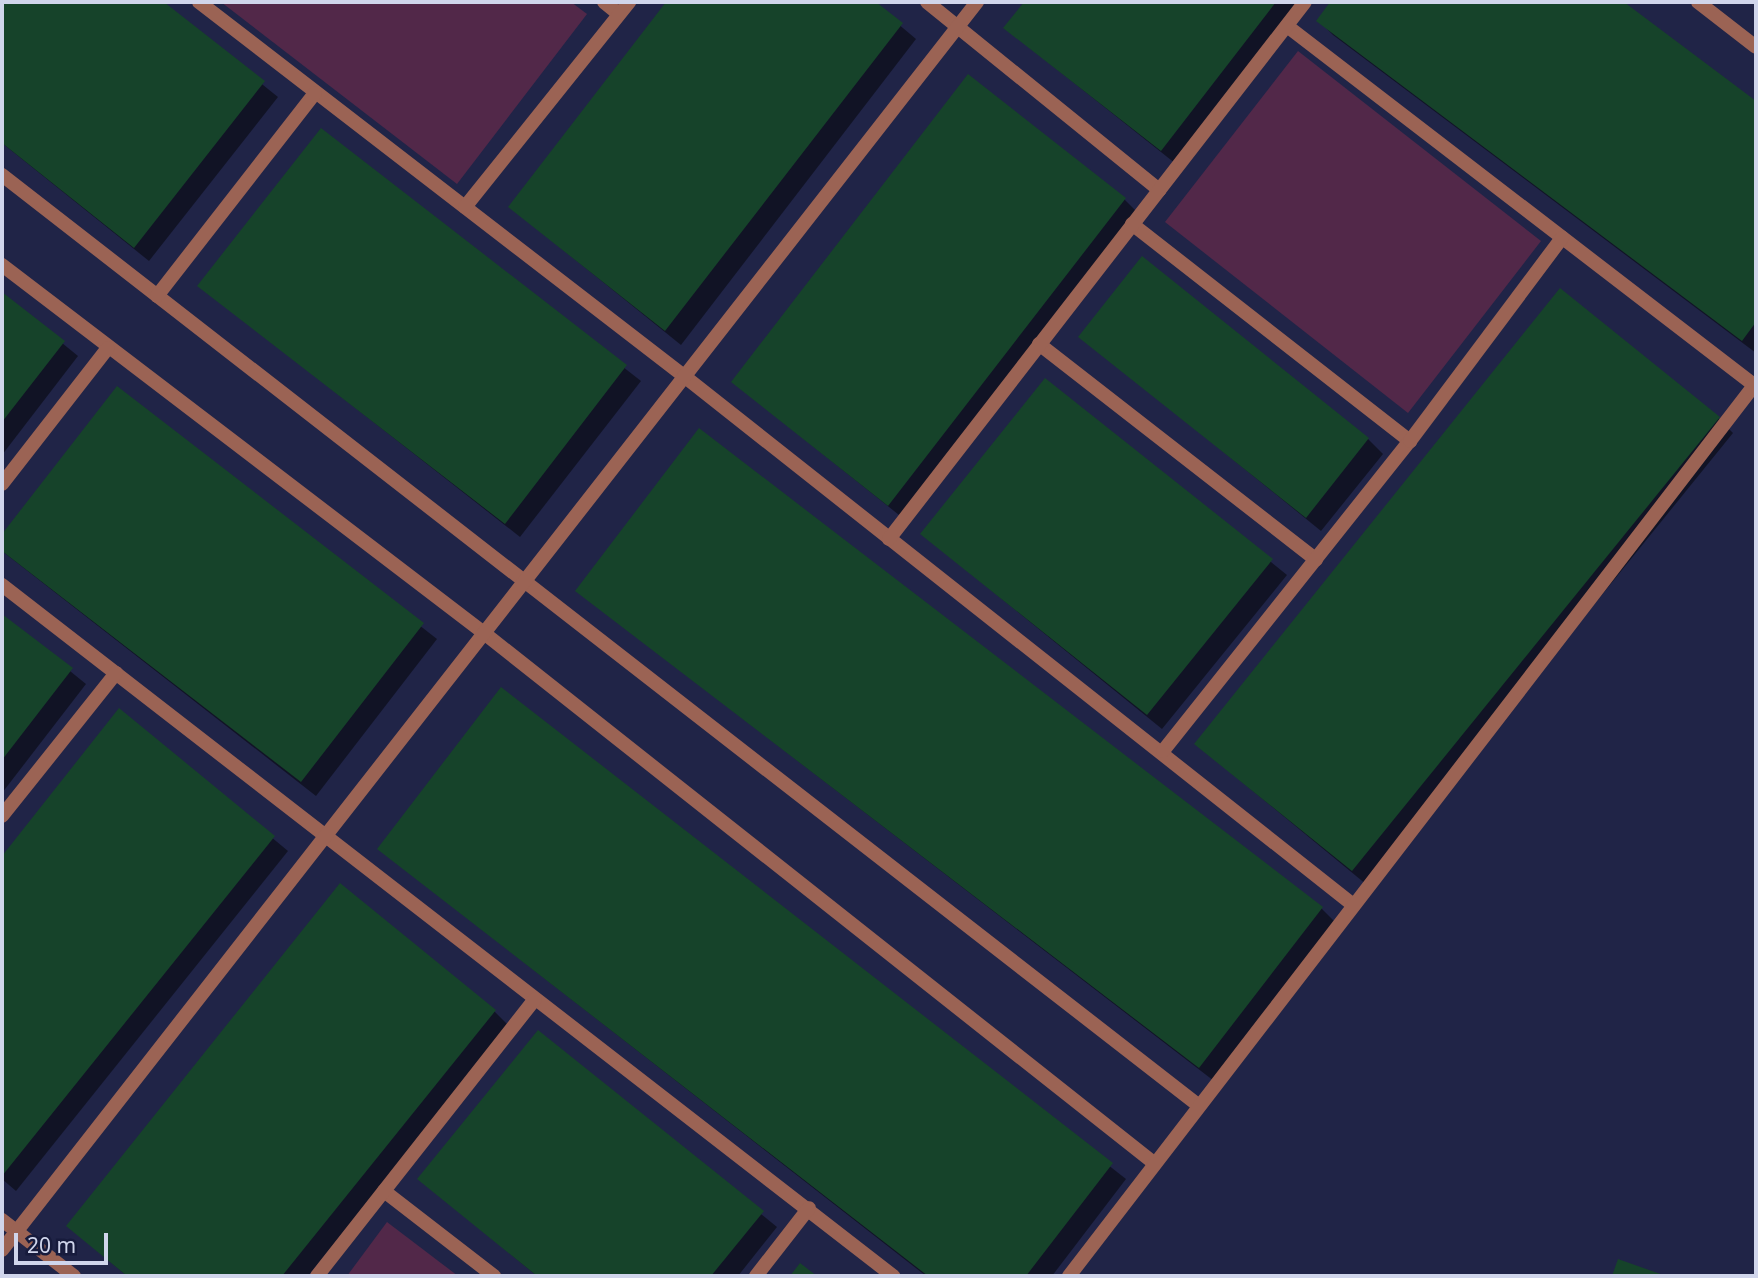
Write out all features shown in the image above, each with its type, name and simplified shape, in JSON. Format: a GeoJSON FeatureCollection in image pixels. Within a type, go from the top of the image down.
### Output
{"type":"FeatureCollection","features":[{"type":"Feature","properties":{"kind":"street"},"geometry":{"type":"LineString","coordinates":[[199,2],[684,376],[1163,751],[1352,904]]}},
{"type":"Feature","properties":{"kind":"street"},"geometry":{"type":"LineString","coordinates":[[604,2],[619,14]]}},
{"type":"Feature","properties":{"kind":"street"},"geometry":{"type":"LineString","coordinates":[[465,206],[629,2]]}},
{"type":"Feature","properties":{"kind":"street"},"geometry":{"type":"LineString","coordinates":[[927,2],[1159,190]]}},
{"type":"Feature","properties":{"kind":"street"},"geometry":{"type":"LineString","coordinates":[[2,1250],[977,2]]}},
{"type":"Feature","properties":{"kind":"street"},"geometry":{"type":"LineString","coordinates":[[889,539],[1305,2]]}},
{"type":"Feature","properties":{"kind":"street"},"geometry":{"type":"LineString","coordinates":[[1698,2],[1756,47]]}},
{"type":"Feature","properties":{"kind":"street"},"geometry":{"type":"LineString","coordinates":[[1069,1276],[1352,904],[1755,384],[1287,26]]}},
{"type":"Feature","properties":{"kind":"street"},"geometry":{"type":"LineString","coordinates":[[157,296],[315,93]]}},
{"type":"Feature","properties":{"kind":"street"},"geometry":{"type":"LineString","coordinates":[[2,175],[1198,1105]]}},
{"type":"Feature","properties":{"kind":"street"},"geometry":{"type":"LineString","coordinates":[[1132,225],[1410,441]]}},
{"type":"Feature","properties":{"kind":"street"},"geometry":{"type":"LineString","coordinates":[[1163,751],[1410,441],[1562,238]]}},
{"type":"Feature","properties":{"kind":"street"},"geometry":{"type":"LineString","coordinates":[[2,265],[484,633],[1154,1163]]}},
{"type":"Feature","properties":{"kind":"street"},"geometry":{"type":"LineString","coordinates":[[1039,344],[1316,559]]}},
{"type":"Feature","properties":{"kind":"street"},"geometry":{"type":"LineString","coordinates":[[2,484],[108,348]]}},
{"type":"Feature","properties":{"kind":"street"},"geometry":{"type":"LineString","coordinates":[[2,585],[327,834],[893,1276]]}},
{"type":"Feature","properties":{"kind":"street"},"geometry":{"type":"LineString","coordinates":[[2,816],[116,673]]}},
{"type":"Feature","properties":{"kind":"street"},"geometry":{"type":"LineString","coordinates":[[317,1276],[535,999]]}},
{"type":"Feature","properties":{"kind":"street"},"geometry":{"type":"LineString","coordinates":[[384,1191],[494,1276]]}},
{"type":"Feature","properties":{"kind":"street"},"geometry":{"type":"LineString","coordinates":[[756,1276],[809,1208]]}},
{"type":"Feature","properties":{"kind":"street"},"geometry":{"type":"LineString","coordinates":[[2,1220],[74,1276]]}},
{"type":"Feature","properties":{"kind":"shaded area"},"geometry":{"type":"Polygon","coordinates":[[[221,2],[571,2],[587,14],[457,184],[221,2]]]}},
{"type":"Feature","properties":{"kind":"shaded area"},"geometry":{"type":"Polygon","coordinates":[[[1298,51],[1541,241],[1408,413],[1165,222],[1298,51]]]}},
{"type":"Feature","properties":{"kind":"shaded area"},"geometry":{"type":"Polygon","coordinates":[[[387,1222],[458,1276],[347,1276],[387,1222]]]}},
{"type":"Feature","properties":{"kind":"building"},"geometry":{"type":"Polygon","coordinates":[[[2,2],[164,2],[265,81],[134,248],[2,143],[2,2]]]}},
{"type":"Feature","properties":{"kind":"building"},"geometry":{"type":"Polygon","coordinates":[[[666,2],[876,2],[903,23],[665,331],[508,207],[666,2]]]}},
{"type":"Feature","properties":{"kind":"building"},"geometry":{"type":"Polygon","coordinates":[[[1024,2],[1276,2],[1161,151],[1003,28],[1024,2]]]}},
{"type":"Feature","properties":{"kind":"building"},"geometry":{"type":"Polygon","coordinates":[[[1330,2],[1624,2],[1756,101],[1756,322],[1742,341],[1316,21],[1330,2]]]}},
{"type":"Feature","properties":{"kind":"building"},"geometry":{"type":"Polygon","coordinates":[[[968,74],[1126,198],[888,506],[731,382],[968,74]]]}},
{"type":"Feature","properties":{"kind":"building"},"geometry":{"type":"Polygon","coordinates":[[[321,128],[627,365],[505,524],[197,286],[321,128]]]}},
{"type":"Feature","properties":{"kind":"building"},"geometry":{"type":"Polygon","coordinates":[[[1142,256],[1369,438],[1306,518],[1078,337],[1142,256]]]}},
{"type":"Feature","properties":{"kind":"building"},"geometry":{"type":"Polygon","coordinates":[[[1560,288],[1720,417],[1352,871],[1194,744],[1560,288]]]}},
{"type":"Feature","properties":{"kind":"building"},"geometry":{"type":"Polygon","coordinates":[[[2,292],[65,341],[2,422],[2,292]]]}},
{"type":"Feature","properties":{"kind":"building"},"geometry":{"type":"Polygon","coordinates":[[[1045,378],[1273,559],[1147,715],[920,534],[1045,378]]]}},
{"type":"Feature","properties":{"kind":"building"},"geometry":{"type":"Polygon","coordinates":[[[117,386],[424,623],[301,782],[2,551],[2,534],[117,386]]]}},
{"type":"Feature","properties":{"kind":"building"},"geometry":{"type":"Polygon","coordinates":[[[699,428],[1323,907],[1199,1068],[575,591],[699,428]]]}},
{"type":"Feature","properties":{"kind":"building"},"geometry":{"type":"Polygon","coordinates":[[[2,614],[73,668],[2,760],[2,614]]]}},
{"type":"Feature","properties":{"kind":"building"},"geometry":{"type":"Polygon","coordinates":[[[501,687],[1113,1163],[1026,1276],[928,1276],[377,849],[501,687]]]}},
{"type":"Feature","properties":{"kind":"building"},"geometry":{"type":"Polygon","coordinates":[[[119,708],[275,836],[2,1176],[2,856],[119,708]]]}},
{"type":"Feature","properties":{"kind":"building"},"geometry":{"type":"Polygon","coordinates":[[[340,883],[496,1010],[282,1276],[127,1276],[66,1226],[340,883]]]}},
{"type":"Feature","properties":{"kind":"building"},"geometry":{"type":"Polygon","coordinates":[[[538,1030],[764,1211],[711,1276],[537,1276],[417,1179],[538,1030]]]}},
{"type":"Feature","properties":{"kind":"building"},"geometry":{"type":"Polygon","coordinates":[[[1618,1259],[1666,1276],[1612,1276],[1618,1259]]]}},
{"type":"Feature","properties":{"kind":"building"},"geometry":{"type":"Polygon","coordinates":[[[800,1263],[817,1276],[790,1276],[800,1263]]]}}]}
